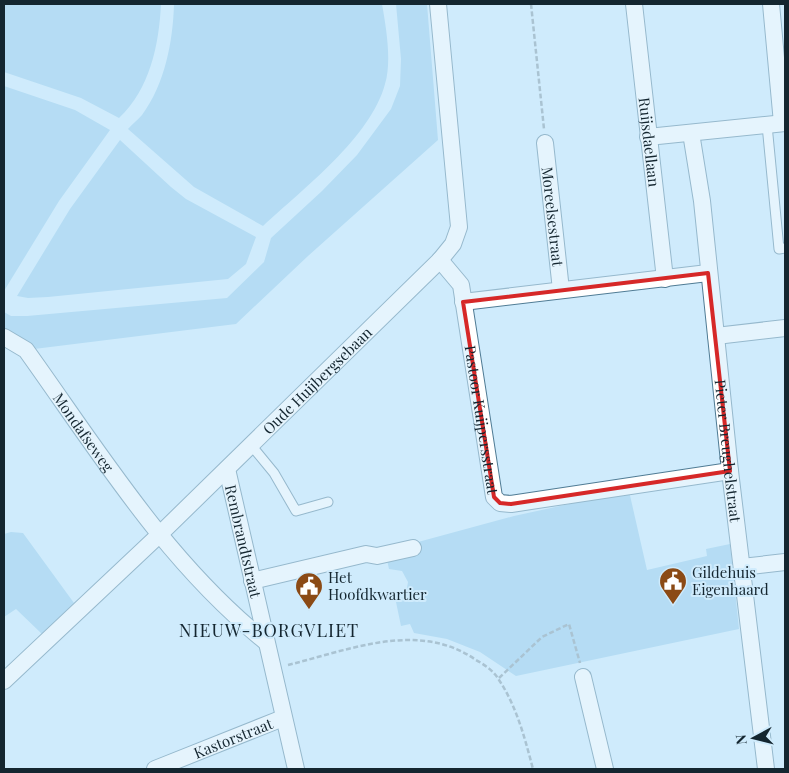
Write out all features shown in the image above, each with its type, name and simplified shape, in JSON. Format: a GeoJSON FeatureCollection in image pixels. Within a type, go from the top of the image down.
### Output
{"type":"FeatureCollection","features":[{"type":"Feature","properties":{"kind":"street","name":"Oude Huijbergsebaan"},"geometry":{"type":"LineString","coordinates":[[4,681],[159,535],[440,260],[453,244],[459,227],[438,4]]}},
{"type":"Feature","properties":{"kind":"street","name":"Ruijsdaellaan"},"geometry":{"type":"LineString","coordinates":[[634,4],[665,279]]}},
{"type":"Feature","properties":{"kind":"street"},"geometry":{"type":"LineString","coordinates":[[648,137],[778,124],[771,4]]}},
{"type":"Feature","properties":{"kind":"street","name":"Pieter Breughelstraat"},"geometry":{"type":"LineString","coordinates":[[691,133],[702,200],[708,274],[730,471],[766,769]]}},
{"type":"Feature","properties":{"kind":"street","name":"Moreelsestraat"},"geometry":{"type":"LineString","coordinates":[[545,143],[561,290]]}},
{"type":"Feature","properties":{"kind":"street","name":"Pastoor Kuijpersstraat"},"geometry":{"type":"LineString","coordinates":[[440,260],[460,285],[494,497],[500,502],[511,504],[730,471]]}},
{"type":"Feature","properties":{"kind":"street"},"geometry":{"type":"LineString","coordinates":[[463,302],[708,274]]}},
{"type":"Feature","properties":{"kind":"street"},"geometry":{"type":"LineString","coordinates":[[716,336],[785,328]]}},
{"type":"Feature","properties":{"kind":"street","name":"Mondafseweg"},"geometry":{"type":"LineString","coordinates":[[4,337],[26,350],[159,535]]}},
{"type":"Feature","properties":{"kind":"street","name":"Rembrandtstraat"},"geometry":{"type":"LineString","coordinates":[[226,469],[296,769]]}},
{"type":"Feature","properties":{"kind":"street","name":"Rembrandtstraat"},"geometry":{"type":"LineString","coordinates":[[159,535],[239,621],[266,642]]}},
{"type":"Feature","properties":{"kind":"street"},"geometry":{"type":"LineString","coordinates":[[252,581],[366,554],[377,556],[413,548]]}},
{"type":"Feature","properties":{"kind":"street"},"geometry":{"type":"LineString","coordinates":[[742,567],[785,562]]}},
{"type":"Feature","properties":{"kind":"street"},"geometry":{"type":"LineString","coordinates":[[583,677],[605,769]]}},
{"type":"Feature","properties":{"kind":"street","name":"Kastorstraat"},"geometry":{"type":"LineString","coordinates":[[155,769],[283,718]]}},
{"type":"Feature","properties":{"kind":"lane"},"geometry":{"type":"LineString","coordinates":[[778,124],[780,248],[785,248]]}},
{"type":"Feature","properties":{"kind":"lane"},"geometry":{"type":"LineString","coordinates":[[250,445],[274,473],[296,511],[328,502]]}},
{"type":"Feature","properties":{"kind":"path"},"geometry":{"type":"LineString","coordinates":[[531,4],[545,143]]}},
{"type":"Feature","properties":{"kind":"path"},"geometry":{"type":"LineString","coordinates":[[499,678],[542,637],[569,624],[583,677]]}},
{"type":"Feature","properties":{"kind":"path"},"geometry":{"type":"LineString","coordinates":[[272,669],[390,639],[416,639],[450,646],[470,655],[499,678],[513,704],[533,769]]}},
{"type":"Feature","properties":{"kind":"highlighted area"},"geometry":{"type":"Polygon","coordinates":[[[708,273],[730,471],[511,504],[500,503],[494,497],[463,302],[708,273]]]}},
{"type":"Feature","properties":{"kind":"shaded area"},"geometry":{"type":"Polygon","coordinates":[[[4,4],[161,4],[158,35],[151,66],[138,94],[130,106],[119,118],[81,98],[4,72],[4,4]]]}},
{"type":"Feature","properties":{"kind":"shaded area"},"geometry":{"type":"Polygon","coordinates":[[[174,4],[382,4],[388,44],[388,65],[385,84],[377,104],[366,123],[334,161],[263,226],[194,187],[128,129],[142,115],[157,90],[170,47],[174,4]]]}},
{"type":"Feature","properties":{"kind":"shaded area"},"geometry":{"type":"Polygon","coordinates":[[[396,4],[427,4],[438,140],[308,256],[236,324],[26,350],[4,335],[4,312],[11,316],[27,316],[227,298],[264,262],[271,238],[322,191],[357,155],[391,109],[400,86],[401,59],[396,4]]]}},
{"type":"Feature","properties":{"kind":"shaded area"},"geometry":{"type":"Polygon","coordinates":[[[4,86],[75,110],[110,130],[59,201],[4,291],[4,86]]]}},
{"type":"Feature","properties":{"kind":"shaded area"},"geometry":{"type":"Polygon","coordinates":[[[120,140],[186,199],[256,237],[246,264],[228,279],[48,297],[28,298],[17,296],[70,209],[120,140]]]}},
{"type":"Feature","properties":{"kind":"shaded area"},"geometry":{"type":"Polygon","coordinates":[[[629,491],[647,570],[707,556],[706,549],[730,544],[739,629],[516,676],[480,652],[447,639],[414,633],[410,624],[401,626],[396,602],[406,594],[408,582],[402,571],[389,569],[385,551],[514,516],[629,491]]]}},
{"type":"Feature","properties":{"kind":"shaded area"},"geometry":{"type":"Polygon","coordinates":[[[11,532],[23,533],[74,603],[42,634],[16,609],[4,617],[4,534],[11,532]]]}},
{"type":"Feature","properties":{"kind":"place","name":"Gildehuis Eigenhaard"},"geometry":{"type":"Point","coordinates":[673,605]}},
{"type":"Feature","properties":{"kind":"place","name":"Het Hoofdkwartier"},"geometry":{"type":"Point","coordinates":[309,610]}},
{"type":"Feature","properties":{"kind":"district","name":"NIEUW-BORGVLIET"},"geometry":{"type":"Point","coordinates":[269,630]}}]}
